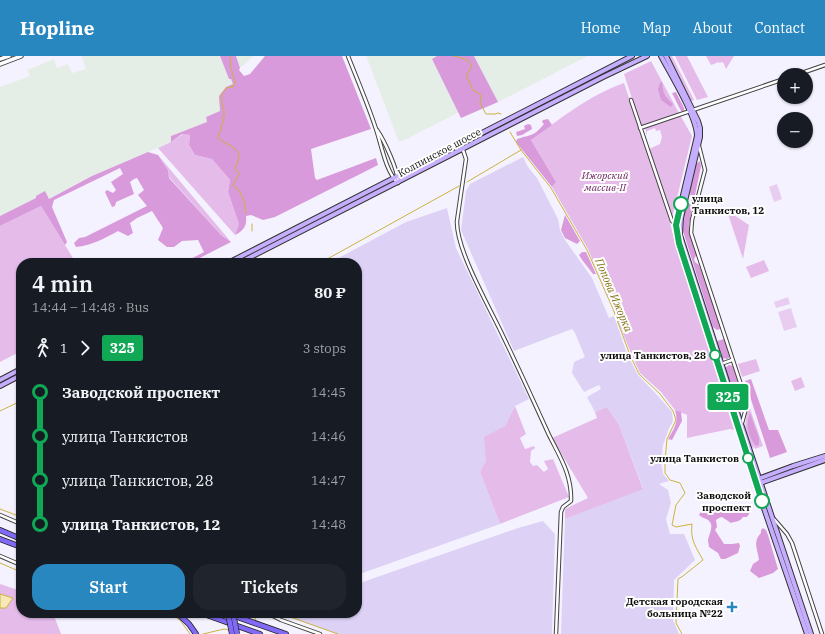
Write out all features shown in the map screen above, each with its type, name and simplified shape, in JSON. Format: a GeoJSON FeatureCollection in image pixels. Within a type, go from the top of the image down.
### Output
{"type":"FeatureCollection","features":[{"type":"Feature","properties":{"kind":"main road","name":"Колпинское шоссе"},"geometry":{"type":"LineString","coordinates":[[238,258],[632,56]]}},
{"type":"Feature","properties":{"kind":"main road","name":"Колпинское шоссе"},"geometry":{"type":"LineString","coordinates":[[249,258],[647,56]]}},
{"type":"Feature","properties":{"kind":"main road"},"geometry":{"type":"LineString","coordinates":[[661,56],[691,110],[697,136],[676,225],[679,243],[710,344],[720,364],[742,424],[802,612],[807,634]]}},
{"type":"Feature","properties":{"kind":"main road"},"geometry":{"type":"LineString","coordinates":[[666,56],[700,128],[699,143],[681,218],[680,232],[756,482],[811,634]]}},
{"type":"Feature","properties":{"kind":"main road"},"geometry":{"type":"LineString","coordinates":[[0,380],[16,372]]}},
{"type":"Feature","properties":{"kind":"main road"},"geometry":{"type":"LineString","coordinates":[[0,386],[16,378]]}},
{"type":"Feature","properties":{"kind":"main road"},"geometry":{"type":"LineString","coordinates":[[756,482],[759,477],[825,456]]}},
{"type":"Feature","properties":{"kind":"main road"},"geometry":{"type":"LineString","coordinates":[[756,482],[761,483],[825,460]]}},
{"type":"Feature","properties":{"kind":"main road"},"geometry":{"type":"LineString","coordinates":[[0,530],[16,537]]}},
{"type":"Feature","properties":{"kind":"main road"},"geometry":{"type":"LineString","coordinates":[[0,539],[16,545]]}},
{"type":"Feature","properties":{"kind":"main road"},"geometry":{"type":"LineString","coordinates":[[182,618],[196,634]]}},
{"type":"Feature","properties":{"kind":"main road"},"geometry":{"type":"LineString","coordinates":[[215,618],[260,634]]}},
{"type":"Feature","properties":{"kind":"main road"},"geometry":{"type":"LineString","coordinates":[[228,618],[232,634]]}},
{"type":"Feature","properties":{"kind":"main road"},"geometry":{"type":"LineString","coordinates":[[234,618],[237,634]]}},
{"type":"Feature","properties":{"kind":"main road"},"geometry":{"type":"LineString","coordinates":[[241,618],[286,634]]}},
{"type":"Feature","properties":{"kind":"street"},"geometry":{"type":"LineString","coordinates":[[0,59],[9,56]]}},
{"type":"Feature","properties":{"kind":"street"},"geometry":{"type":"LineString","coordinates":[[0,64],[21,56]]}},
{"type":"Feature","properties":{"kind":"street"},"geometry":{"type":"LineString","coordinates":[[348,56],[376,128],[382,150],[393,179],[398,183]]}},
{"type":"Feature","properties":{"kind":"street"},"geometry":{"type":"LineString","coordinates":[[813,69],[825,65]]}},
{"type":"Feature","properties":{"kind":"street"},"geometry":{"type":"LineString","coordinates":[[640,128],[777,81]]}},
{"type":"Feature","properties":{"kind":"street"},"geometry":{"type":"LineString","coordinates":[[632,100],[672,221],[676,225]]}},
{"type":"Feature","properties":{"kind":"street"},"geometry":{"type":"LineString","coordinates":[[376,128],[382,136],[398,176],[398,183]]}},
{"type":"Feature","properties":{"kind":"street"},"geometry":{"type":"LineString","coordinates":[[699,143],[705,170],[690,226],[691,233],[745,396],[742,424]]}},
{"type":"Feature","properties":{"kind":"street"},"geometry":{"type":"LineString","coordinates":[[463,150],[466,159],[457,221],[460,239],[472,272],[529,388],[568,475],[571,501],[563,507],[561,512],[556,634]]}},
{"type":"Feature","properties":{"kind":"street"},"geometry":{"type":"LineString","coordinates":[[720,364],[732,360]]}},
{"type":"Feature","properties":{"kind":"street"},"geometry":{"type":"LineString","coordinates":[[0,516],[16,522]]}},
{"type":"Feature","properties":{"kind":"street"},"geometry":{"type":"LineString","coordinates":[[772,518],[787,534],[792,543],[822,634]]}},
{"type":"Feature","properties":{"kind":"street"},"geometry":{"type":"LineString","coordinates":[[0,556],[16,563]]}},
{"type":"Feature","properties":{"kind":"street"},"geometry":{"type":"LineString","coordinates":[[277,618],[320,634]]}},
{"type":"Feature","properties":{"kind":"shaded area"},"geometry":{"type":"Polygon","coordinates":[[[81,56],[220,56],[229,79],[231,79],[233,84],[220,108],[220,111],[206,117],[207,122],[171,136],[171,142],[92,176],[48,199],[45,191],[36,198],[0,216],[0,87],[30,76],[27,70],[54,59],[57,68],[68,64],[72,73],[86,69],[81,56]]]}},
{"type":"Feature","properties":{"kind":"shaded area"},"geometry":{"type":"Polygon","coordinates":[[[220,56],[236,56],[240,68],[239,70],[244,76],[250,74],[265,56],[342,56],[371,129],[311,149],[315,178],[317,180],[376,158],[378,165],[275,217],[263,220],[251,215],[246,216],[244,227],[235,235],[239,224],[228,192],[230,180],[212,159],[195,155],[189,145],[190,135],[182,134],[171,142],[171,136],[207,122],[206,117],[220,111],[219,96],[226,87],[233,84],[231,79],[229,79],[220,56]]]}},
{"type":"Feature","properties":{"kind":"shaded area"},"geometry":{"type":"Polygon","coordinates":[[[236,56],[254,56],[240,68],[236,56]]]}},
{"type":"Feature","properties":{"kind":"shaded area"},"geometry":{"type":"Polygon","coordinates":[[[366,56],[437,56],[432,59],[459,112],[399,142],[366,56]]]}},
{"type":"Feature","properties":{"kind":"shaded area"},"geometry":{"type":"Polygon","coordinates":[[[437,56],[474,56],[498,102],[461,118],[432,59],[437,56]]]}},
{"type":"Feature","properties":{"kind":"shaded area"},"geometry":{"type":"Polygon","coordinates":[[[474,56],[588,56],[498,102],[474,56]]]}},
{"type":"Feature","properties":{"kind":"shaded area"},"geometry":{"type":"Polygon","coordinates":[[[662,82],[664,93],[673,104],[671,107],[661,100],[658,89],[660,83],[662,82]]]}},
{"type":"Feature","properties":{"kind":"shaded area"},"geometry":{"type":"Polygon","coordinates":[[[676,92],[684,111],[681,111],[672,93],[676,92]]]}},
{"type":"Feature","properties":{"kind":"shaded area"},"geometry":{"type":"Polygon","coordinates":[[[548,119],[552,125],[531,140],[556,182],[552,187],[516,142],[517,139],[535,133],[544,124],[542,122],[543,120],[548,119]]]}},
{"type":"Feature","properties":{"kind":"shaded area"},"geometry":{"type":"Polygon","coordinates":[[[528,124],[531,125],[532,129],[522,135],[517,136],[516,132],[525,129],[524,126],[528,124]]]}},
{"type":"Feature","properties":{"kind":"shaded area"},"geometry":{"type":"Polygon","coordinates":[[[148,152],[158,155],[168,170],[169,178],[221,235],[231,242],[200,258],[193,258],[204,252],[198,240],[182,241],[174,247],[167,247],[158,240],[163,228],[152,211],[130,223],[133,233],[128,236],[118,231],[103,239],[76,247],[74,243],[79,238],[85,237],[147,206],[138,195],[144,190],[137,178],[130,182],[134,194],[116,202],[115,206],[112,207],[105,192],[107,190],[113,193],[116,190],[111,182],[123,174],[120,168],[54,200],[52,207],[67,242],[65,245],[41,206],[0,226],[0,216],[36,198],[36,196],[45,191],[49,199],[92,176],[148,152]]]}},
{"type":"Feature","properties":{"kind":"shaded area"},"geometry":{"type":"Polygon","coordinates":[[[523,157],[528,167],[537,178],[558,219],[560,230],[565,240],[592,278],[609,318],[614,316],[627,354],[638,375],[672,412],[673,421],[663,445],[661,461],[663,474],[669,481],[659,484],[668,490],[671,503],[666,519],[670,534],[684,534],[695,560],[674,580],[673,620],[679,634],[561,634],[565,519],[643,488],[619,425],[607,407],[595,412],[587,397],[601,389],[599,385],[584,392],[572,373],[574,362],[585,357],[575,333],[572,329],[514,351],[461,230],[466,191],[470,184],[523,157]]]}},
{"type":"Feature","properties":{"kind":"shaded area"},"geometry":{"type":"Polygon","coordinates":[[[700,161],[701,166],[689,230],[697,254],[694,259],[695,262],[699,265],[721,326],[720,329],[717,330],[713,327],[683,231],[685,209],[691,202],[690,191],[696,164],[700,161]]]}},
{"type":"Feature","properties":{"kind":"shaded area"},"geometry":{"type":"Polygon","coordinates":[[[777,184],[782,199],[774,202],[769,187],[777,184]]]}},
{"type":"Feature","properties":{"kind":"shaded area"},"geometry":{"type":"Polygon","coordinates":[[[447,208],[456,248],[529,399],[515,406],[505,426],[486,449],[486,460],[480,472],[500,524],[362,573],[362,258],[338,258],[406,222],[447,208]]]}},
{"type":"Feature","properties":{"kind":"shaded area"},"geometry":{"type":"Polygon","coordinates":[[[565,215],[580,241],[577,244],[565,238],[561,230],[565,215]]]}},
{"type":"Feature","properties":{"kind":"shaded area"},"geometry":{"type":"Polygon","coordinates":[[[582,252],[586,252],[596,274],[593,274],[579,255],[582,252]]]}},
{"type":"Feature","properties":{"kind":"shaded area"},"geometry":{"type":"Polygon","coordinates":[[[788,297],[790,304],[776,308],[774,302],[788,297]]]}},
{"type":"Feature","properties":{"kind":"shaded area"},"geometry":{"type":"Polygon","coordinates":[[[791,308],[797,327],[784,331],[778,312],[791,308]]]}},
{"type":"Feature","properties":{"kind":"shaded area"},"geometry":{"type":"Polygon","coordinates":[[[724,339],[730,356],[727,359],[722,358],[717,341],[724,339]]]}},
{"type":"Feature","properties":{"kind":"shaded area"},"geometry":{"type":"Polygon","coordinates":[[[729,365],[733,366],[743,399],[743,408],[741,409],[738,409],[725,368],[729,365]]]}},
{"type":"Feature","properties":{"kind":"shaded area"},"geometry":{"type":"Polygon","coordinates":[[[751,379],[769,430],[778,430],[787,452],[770,458],[745,381],[751,379]]]}},
{"type":"Feature","properties":{"kind":"shaded area"},"geometry":{"type":"Polygon","coordinates":[[[675,410],[681,412],[682,421],[672,440],[668,439],[676,422],[675,410]]]}},
{"type":"Feature","properties":{"kind":"shaded area"},"geometry":{"type":"Polygon","coordinates":[[[750,413],[759,438],[759,445],[756,446],[751,439],[748,430],[748,417],[750,413]]]}},
{"type":"Feature","properties":{"kind":"shaded area"},"geometry":{"type":"Polygon","coordinates":[[[706,507],[713,511],[721,508],[743,512],[747,507],[751,508],[751,511],[747,517],[743,517],[741,520],[731,523],[722,517],[716,520],[717,527],[715,530],[724,544],[739,543],[740,546],[738,553],[725,559],[721,559],[718,553],[709,547],[708,540],[711,524],[708,520],[699,515],[703,508],[706,507]]]}},
{"type":"Feature","properties":{"kind":"shaded area"},"geometry":{"type":"Polygon","coordinates":[[[543,521],[555,534],[552,634],[338,634],[292,618],[362,618],[362,582],[518,528],[543,521]]]}},
{"type":"Feature","properties":{"kind":"shaded area"},"geometry":{"type":"Polygon","coordinates":[[[763,528],[766,530],[768,535],[778,569],[773,573],[759,578],[750,571],[753,564],[759,560],[756,543],[763,528]]]}},
{"type":"Feature","properties":{"kind":"shaded area"},"geometry":{"type":"Polygon","coordinates":[[[0,594],[13,598],[6,608],[0,608],[0,594]]]}},
{"type":"Feature","properties":{"kind":"green space"},"geometry":{"type":"Polygon","coordinates":[[[668,56],[672,56],[694,100],[691,101],[668,56]]]}},
{"type":"Feature","properties":{"kind":"green space"},"geometry":{"type":"Polygon","coordinates":[[[675,56],[687,56],[708,97],[697,100],[675,56]]]}},
{"type":"Feature","properties":{"kind":"green space"},"geometry":{"type":"Polygon","coordinates":[[[706,56],[734,56],[726,69],[723,62],[711,65],[706,56]]]}},
{"type":"Feature","properties":{"kind":"green space"},"geometry":{"type":"Polygon","coordinates":[[[651,61],[679,113],[641,126],[624,74],[651,61]]]}},
{"type":"Feature","properties":{"kind":"green space","name":"Ижорский массив-II"},"geometry":{"type":"Polygon","coordinates":[[[624,83],[668,214],[673,235],[734,430],[730,429],[687,438],[687,415],[675,410],[661,392],[640,373],[588,249],[552,187],[556,182],[531,140],[598,94],[624,83]]]}},
{"type":"Feature","properties":{"kind":"green space"},"geometry":{"type":"Polygon","coordinates":[[[680,115],[692,136],[672,218],[649,149],[660,144],[662,137],[660,130],[656,131],[655,128],[647,131],[647,136],[645,127],[680,115]]]}},
{"type":"Feature","properties":{"kind":"green space"},"geometry":{"type":"Polygon","coordinates":[[[183,134],[190,135],[189,145],[195,155],[212,159],[230,180],[228,192],[239,224],[235,235],[158,148],[183,134]]]}},
{"type":"Feature","properties":{"kind":"green space"},"geometry":{"type":"Polygon","coordinates":[[[158,155],[231,242],[221,235],[169,177],[168,170],[158,155]]]}},
{"type":"Feature","properties":{"kind":"green space"},"geometry":{"type":"Polygon","coordinates":[[[41,206],[73,258],[16,258],[16,354],[0,362],[0,226],[41,206]]]}},
{"type":"Feature","properties":{"kind":"green space"},"geometry":{"type":"Polygon","coordinates":[[[731,213],[749,225],[743,259],[728,214],[731,213]]]}},
{"type":"Feature","properties":{"kind":"green space"},"geometry":{"type":"Polygon","coordinates":[[[764,260],[769,271],[751,278],[746,267],[764,260]]]}},
{"type":"Feature","properties":{"kind":"green space"},"geometry":{"type":"Polygon","coordinates":[[[756,359],[760,371],[742,377],[738,364],[756,359]]]}},
{"type":"Feature","properties":{"kind":"green space"},"geometry":{"type":"Polygon","coordinates":[[[801,377],[805,387],[795,391],[791,381],[801,377]]]}},
{"type":"Feature","properties":{"kind":"green space"},"geometry":{"type":"Polygon","coordinates":[[[748,403],[763,446],[755,449],[754,447],[752,448],[745,427],[748,403]]]}},
{"type":"Feature","properties":{"kind":"green space"},"geometry":{"type":"Polygon","coordinates":[[[515,406],[526,434],[520,438],[525,449],[534,446],[535,448],[531,451],[530,462],[533,466],[537,465],[544,472],[548,469],[544,461],[553,459],[569,497],[500,524],[480,472],[486,460],[484,437],[505,426],[515,406]]]}},
{"type":"Feature","properties":{"kind":"green space"},"geometry":{"type":"Polygon","coordinates":[[[607,407],[619,425],[643,489],[565,519],[565,509],[588,498],[552,438],[597,418],[595,412],[607,407]]]}},
{"type":"Feature","properties":{"kind":"green space"},"geometry":{"type":"Polygon","coordinates":[[[0,584],[16,589],[16,618],[55,618],[61,634],[0,634],[0,608],[6,608],[13,598],[0,594],[0,584]]]}},
{"type":"Feature","properties":{"kind":"waterway"},"geometry":{"type":"LineString","coordinates":[[230,56],[231,69],[235,82],[233,87],[226,88],[222,96],[224,116],[218,138],[232,146],[238,152],[239,156],[235,168],[239,173],[233,186],[239,190],[244,201],[246,213]]}},
{"type":"Feature","properties":{"kind":"waterway","name":"Попова Ижорка"},"geometry":{"type":"LineString","coordinates":[[454,56],[468,60],[472,67],[466,75],[473,90],[481,95],[480,103],[486,114],[501,114]]}},
{"type":"Feature","properties":{"kind":"waterway","name":"Попова Ижорка"},"geometry":{"type":"LineString","coordinates":[[510,132],[521,150],[551,188],[587,250],[639,374],[660,394],[673,411],[676,420],[667,439],[665,473],[670,480],[680,483],[685,493],[676,505],[672,525],[676,527],[692,524],[693,539],[703,560],[678,579],[676,623],[682,634]]}},
{"type":"Feature","properties":{"kind":"waterway"},"geometry":{"type":"LineString","coordinates":[[467,182],[521,150]]}},
{"type":"Feature","properties":{"kind":"waterway"},"geometry":{"type":"LineString","coordinates":[[329,258],[459,186]]}},
{"type":"Feature","properties":{"kind":"waterway"},"geometry":{"type":"LineString","coordinates":[[252,224],[252,231]]}},
{"type":"Feature","properties":{"kind":"waterway"},"geometry":{"type":"LineString","coordinates":[[0,411],[16,403]]}},
{"type":"Feature","properties":{"kind":"waterway"},"geometry":{"type":"LineString","coordinates":[[0,509],[16,515]]}},
{"type":"Feature","properties":{"kind":"waterway"},"geometry":{"type":"LineString","coordinates":[[0,563],[16,570]]}},
{"type":"Feature","properties":{"kind":"waterway"},"geometry":{"type":"LineString","coordinates":[[177,618],[190,634]]}},
{"type":"Feature","properties":{"kind":"waterway"},"geometry":{"type":"LineString","coordinates":[[293,618],[338,634]]}},
{"type":"Feature","properties":{"kind":"waterway"},"geometry":{"type":"LineString","coordinates":[[203,634],[224,629],[229,630]]}},
{"type":"Feature","properties":{"kind":"bus line","name":"325"},"geometry":{"type":"LineString","coordinates":[[681,204],[676,225],[679,243],[762,501]]}},
{"type":"Feature","properties":{"kind":"place","name":"улица Танкистов, 12"},"geometry":{"type":"Point","coordinates":[681,204]}},
{"type":"Feature","properties":{"kind":"place","name":"улица Танкистов, 28"},"geometry":{"type":"Point","coordinates":[715,355]}},
{"type":"Feature","properties":{"kind":"place","name":"улица Танкистов"},"geometry":{"type":"Point","coordinates":[748,458]}},
{"type":"Feature","properties":{"kind":"place","name":"Заводской проспект"},"geometry":{"type":"Point","coordinates":[762,501]}},
{"type":"Feature","properties":{"kind":"place","name":"Детская городская больница №22"},"geometry":{"type":"Point","coordinates":[732,607]}}]}
